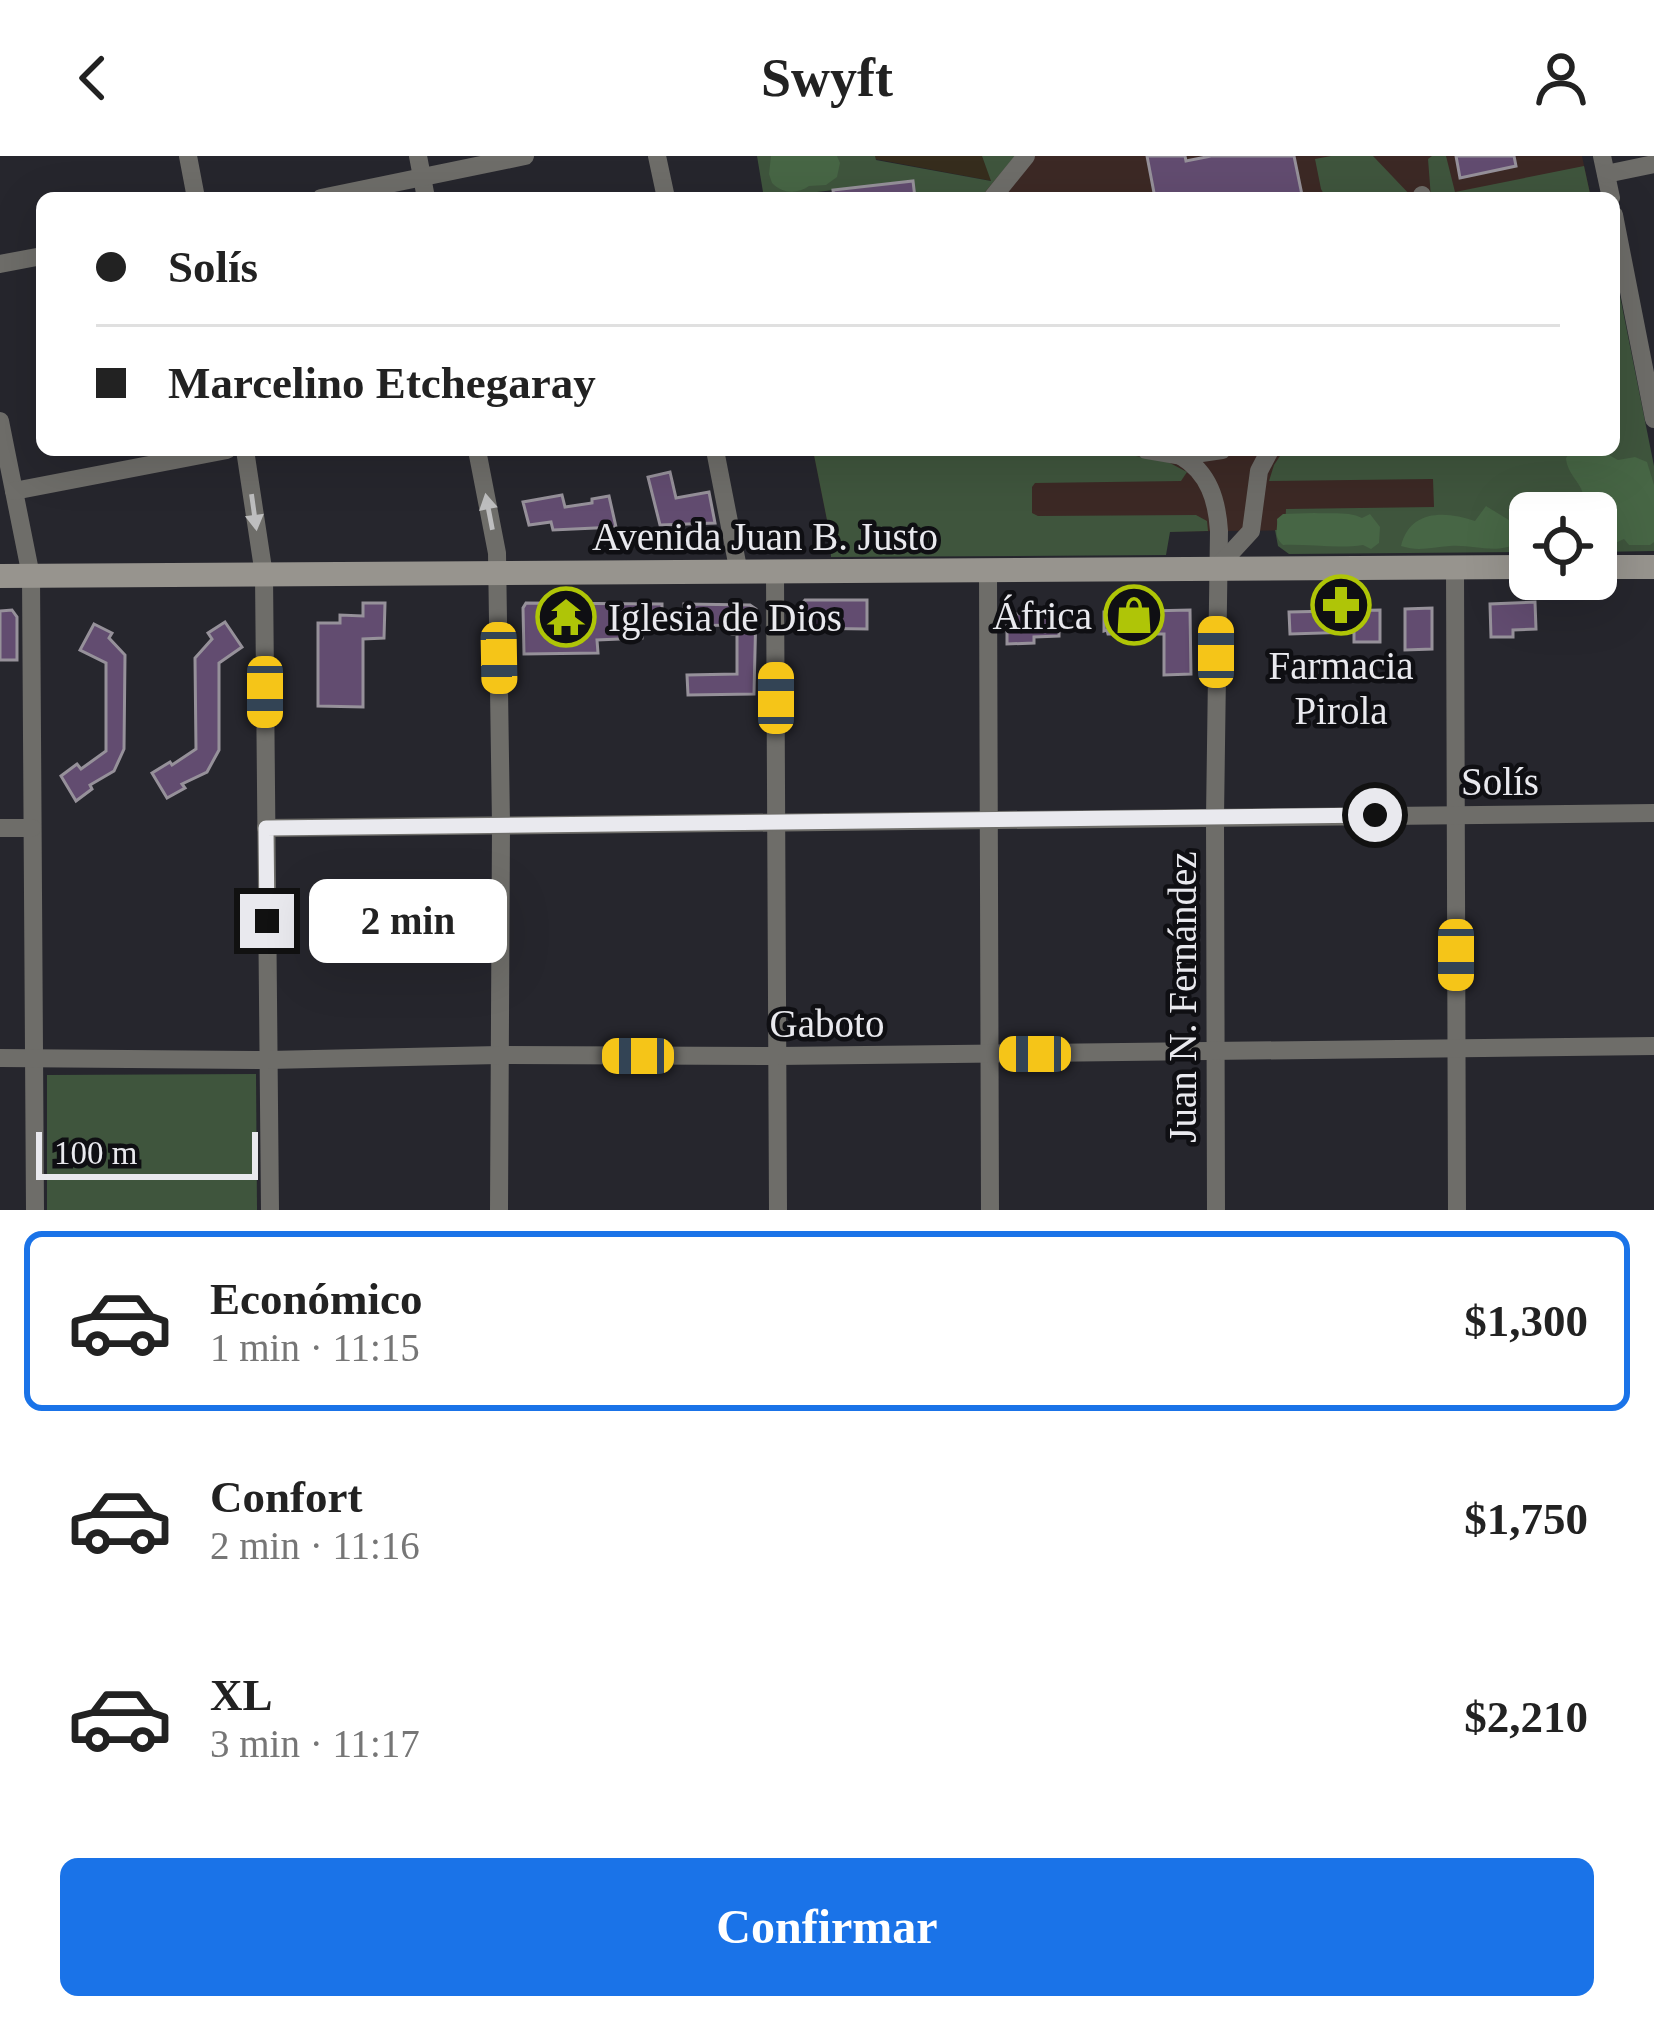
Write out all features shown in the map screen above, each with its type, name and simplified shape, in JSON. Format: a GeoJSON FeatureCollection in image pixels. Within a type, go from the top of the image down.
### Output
{"type":"FeatureCollection","features":[{"type":"Feature","properties":{"kind":"main road","name":"Avenida Juan B. Justo"},"geometry":{"type":"LineString","coordinates":[[0,576],[1509,567]]}},
{"type":"Feature","properties":{"kind":"main road"},"geometry":{"type":"LineString","coordinates":[[1617,567],[1654,567]]}},
{"type":"Feature","properties":{"kind":"street"},"geometry":{"type":"LineString","coordinates":[[188,156],[195,192]]}},
{"type":"Feature","properties":{"kind":"street"},"geometry":{"type":"LineString","coordinates":[[418,156],[425,192]]}},
{"type":"Feature","properties":{"kind":"street"},"geometry":{"type":"LineString","coordinates":[[350,192],[525,156]]}},
{"type":"Feature","properties":{"kind":"street"},"geometry":{"type":"LineString","coordinates":[[657,156],[664,192]]}},
{"type":"Feature","properties":{"kind":"street"},"geometry":{"type":"LineString","coordinates":[[997,192],[1026,156]]}},
{"type":"Feature","properties":{"kind":"street"},"geometry":{"type":"LineString","coordinates":[[1604,165],[1654,164]]}},
{"type":"Feature","properties":{"kind":"street"},"geometry":{"type":"LineString","coordinates":[[1620,245],[1653,407]]}},
{"type":"Feature","properties":{"kind":"street"},"geometry":{"type":"LineString","coordinates":[[0,264],[36,257]]}},
{"type":"Feature","properties":{"kind":"street"},"geometry":{"type":"LineString","coordinates":[[0,421],[31,576],[35,1210]]}},
{"type":"Feature","properties":{"kind":"street"},"geometry":{"type":"LineString","coordinates":[[14,491],[196,456]]}},
{"type":"Feature","properties":{"kind":"street"},"geometry":{"type":"LineString","coordinates":[[246,456],[264,575],[270,1210]]}},
{"type":"Feature","properties":{"kind":"street"},"geometry":{"type":"LineString","coordinates":[[477,456],[497,553],[499,1210]]}},
{"type":"Feature","properties":{"kind":"street"},"geometry":{"type":"LineString","coordinates":[[717,456],[739,573]]}},
{"type":"Feature","properties":{"kind":"street"},"geometry":{"type":"LineString","coordinates":[[1181,456],[1197,467],[1208,485],[1218,517],[1254,517]]}},
{"type":"Feature","properties":{"kind":"street"},"geometry":{"type":"LineString","coordinates":[[1216,569],[1250,531],[1259,471],[1267,456]]}},
{"type":"Feature","properties":{"kind":"street","name":"Juan N. Fernández"},"geometry":{"type":"LineString","coordinates":[[1216,1210],[1218,517]]}},
{"type":"Feature","properties":{"kind":"street"},"geometry":{"type":"LineString","coordinates":[[1454,568],[1457,1210]]}},
{"type":"Feature","properties":{"kind":"street"},"geometry":{"type":"LineString","coordinates":[[988,571],[990,1210]]}},
{"type":"Feature","properties":{"kind":"street"},"geometry":{"type":"LineString","coordinates":[[775,573],[778,1210]]}},
{"type":"Feature","properties":{"kind":"street","name":"Solís"},"geometry":{"type":"LineString","coordinates":[[266,828],[1654,813]]}},
{"type":"Feature","properties":{"kind":"street"},"geometry":{"type":"LineString","coordinates":[[0,828],[32,828]]}},
{"type":"Feature","properties":{"kind":"street","name":"Gaboto"},"geometry":{"type":"LineString","coordinates":[[0,1058],[268,1060],[1654,1046]]}},
{"type":"Feature","properties":{"kind":"shaded area"},"geometry":{"type":"Polygon","coordinates":[[[982,156],[992,181],[875,159],[982,156]]]}},
{"type":"Feature","properties":{"kind":"shaded area"},"geometry":{"type":"Polygon","coordinates":[[[982,156],[1582,156],[1590,192],[984,192],[992,181],[982,156]]]}},
{"type":"Feature","properties":{"kind":"shaded area"},"geometry":{"type":"Polygon","coordinates":[[[814,456],[1618,456],[1654,512],[1617,512],[1617,492],[1509,492],[1509,528],[830,535],[814,456]]]}},
{"type":"Feature","properties":{"kind":"green space"},"geometry":{"type":"Polygon","coordinates":[[[757,156],[875,156],[876,160],[991,181],[982,156],[1015,156],[985,192],[914,192],[912,181],[817,192],[763,192],[757,156]]]}},
{"type":"Feature","properties":{"kind":"green space"},"geometry":{"type":"Polygon","coordinates":[[[771,156],[837,156],[840,163],[837,177],[826,185],[790,192],[772,183],[771,156]]]}},
{"type":"Feature","properties":{"kind":"green space"},"geometry":{"type":"Polygon","coordinates":[[[1373,156],[1407,192],[1323,192],[1315,159],[1373,156]]]}},
{"type":"Feature","properties":{"kind":"green space"},"geometry":{"type":"Polygon","coordinates":[[[1446,156],[1455,192],[1431,192],[1428,159],[1446,156]]]}},
{"type":"Feature","properties":{"kind":"green space"},"geometry":{"type":"Polygon","coordinates":[[[1584,166],[1590,192],[1455,192],[1584,166]]]}},
{"type":"Feature","properties":{"kind":"green space"},"geometry":{"type":"Polygon","coordinates":[[[1620,296],[1654,466],[1654,551],[1617,552],[1617,492],[1509,492],[1509,552],[1289,554],[1278,546],[1275,530],[1285,530],[1286,509],[1434,507],[1433,479],[1269,481],[1280,456],[1620,456],[1620,296]]]}},
{"type":"Feature","properties":{"kind":"green space"},"geometry":{"type":"Polygon","coordinates":[[[814,456],[1136,456],[1168,462],[1187,472],[1181,481],[1035,483],[1032,513],[1196,515],[1207,521],[1208,531],[1170,532],[1166,555],[831,557],[814,456]]]}},
{"type":"Feature","properties":{"kind":"green space"},"geometry":{"type":"Polygon","coordinates":[[[1568,456],[1635,457],[1647,462],[1654,485],[1654,542],[1617,542],[1617,492],[1582,492],[1568,456]]]}},
{"type":"Feature","properties":{"kind":"green space"},"geometry":{"type":"Polygon","coordinates":[[[1486,506],[1509,520],[1509,546],[1401,546],[1412,525],[1421,519],[1452,515],[1475,521],[1486,506]]]}},
{"type":"Feature","properties":{"kind":"green space"},"geometry":{"type":"Polygon","coordinates":[[[1283,514],[1362,518],[1370,514],[1380,527],[1379,543],[1371,549],[1363,545],[1283,545],[1277,536],[1277,519],[1283,514]]]}},
{"type":"Feature","properties":{"kind":"green space"},"geometry":{"type":"Polygon","coordinates":[[[256,1074],[257,1210],[47,1210],[47,1075],[256,1074]]]}},
{"type":"Feature","properties":{"kind":"building"},"geometry":{"type":"Polygon","coordinates":[[[1147,156],[1185,156],[1186,161],[1211,156],[1294,156],[1301,192],[1154,192],[1147,156]]]}},
{"type":"Feature","properties":{"kind":"building"},"geometry":{"type":"Polygon","coordinates":[[[1456,156],[1514,156],[1516,166],[1460,178],[1456,156]]]}},
{"type":"Feature","properties":{"kind":"building"},"geometry":{"type":"Polygon","coordinates":[[[913,181],[914,192],[833,192],[913,181]]]}},
{"type":"Feature","properties":{"kind":"building"},"geometry":{"type":"Polygon","coordinates":[[[670,472],[676,498],[709,492],[715,523],[660,525],[648,477],[670,472]]]}},
{"type":"Feature","properties":{"kind":"building"},"geometry":{"type":"Polygon","coordinates":[[[562,495],[565,507],[609,496],[616,527],[553,530],[551,522],[529,525],[523,502],[562,495]]]}},
{"type":"Feature","properties":{"kind":"building"},"geometry":{"type":"Polygon","coordinates":[[[805,600],[867,600],[867,629],[800,628],[799,607],[805,600]]]}},
{"type":"Feature","properties":{"kind":"building"},"geometry":{"type":"Polygon","coordinates":[[[1535,602],[1536,629],[1513,630],[1513,637],[1491,637],[1490,604],[1535,602]]]}},
{"type":"Feature","properties":{"kind":"building"},"geometry":{"type":"Polygon","coordinates":[[[363,603],[385,603],[384,638],[363,639],[363,707],[318,706],[318,623],[340,623],[340,615],[363,616],[363,603]]]}},
{"type":"Feature","properties":{"kind":"building"},"geometry":{"type":"Polygon","coordinates":[[[526,603],[662,604],[662,624],[642,625],[642,638],[597,640],[598,653],[524,654],[526,603]]]}},
{"type":"Feature","properties":{"kind":"building"},"geometry":{"type":"Polygon","coordinates":[[[684,604],[756,609],[754,694],[688,695],[687,675],[737,674],[737,634],[732,634],[732,625],[684,626],[684,604]]]}},
{"type":"Feature","properties":{"kind":"building"},"geometry":{"type":"Polygon","coordinates":[[[1432,608],[1432,649],[1405,650],[1405,609],[1432,608]]]}},
{"type":"Feature","properties":{"kind":"building"},"geometry":{"type":"Polygon","coordinates":[[[12,610],[17,617],[17,660],[0,660],[0,611],[12,610]]]}},
{"type":"Feature","properties":{"kind":"building"},"geometry":{"type":"Polygon","coordinates":[[[1190,610],[1191,674],[1164,675],[1164,634],[1104,631],[1104,612],[1190,610]]]}},
{"type":"Feature","properties":{"kind":"building"},"geometry":{"type":"Polygon","coordinates":[[[1380,610],[1380,642],[1354,642],[1354,632],[1290,634],[1289,612],[1380,610]]]}},
{"type":"Feature","properties":{"kind":"building"},"geometry":{"type":"Polygon","coordinates":[[[1059,613],[1059,636],[1007,644],[1007,621],[1014,614],[1059,613]]]}},
{"type":"Feature","properties":{"kind":"building"},"geometry":{"type":"Polygon","coordinates":[[[225,622],[242,647],[219,663],[219,750],[207,772],[167,798],[152,773],[196,749],[195,658],[212,639],[208,633],[225,622]]]}},
{"type":"Feature","properties":{"kind":"building"},"geometry":{"type":"Polygon","coordinates":[[[94,624],[112,633],[109,638],[125,655],[124,749],[114,771],[90,785],[92,789],[76,801],[61,776],[106,751],[106,663],[80,650],[94,624]]]}},
{"type":"Feature","properties":{"kind":"place","name":"Farmacia Pirola"},"geometry":{"type":"Point","coordinates":[1341,605]}},
{"type":"Feature","properties":{"kind":"place","name":"África"},"geometry":{"type":"Point","coordinates":[1134,615]}},
{"type":"Feature","properties":{"kind":"place","name":"Iglesia de Dios"},"geometry":{"type":"Point","coordinates":[566,617]}},
{"type":"Feature","properties":{"kind":"route"},"geometry":{"type":"LineString","coordinates":[[267,921],[266,828],[1375,815]]}}]}
